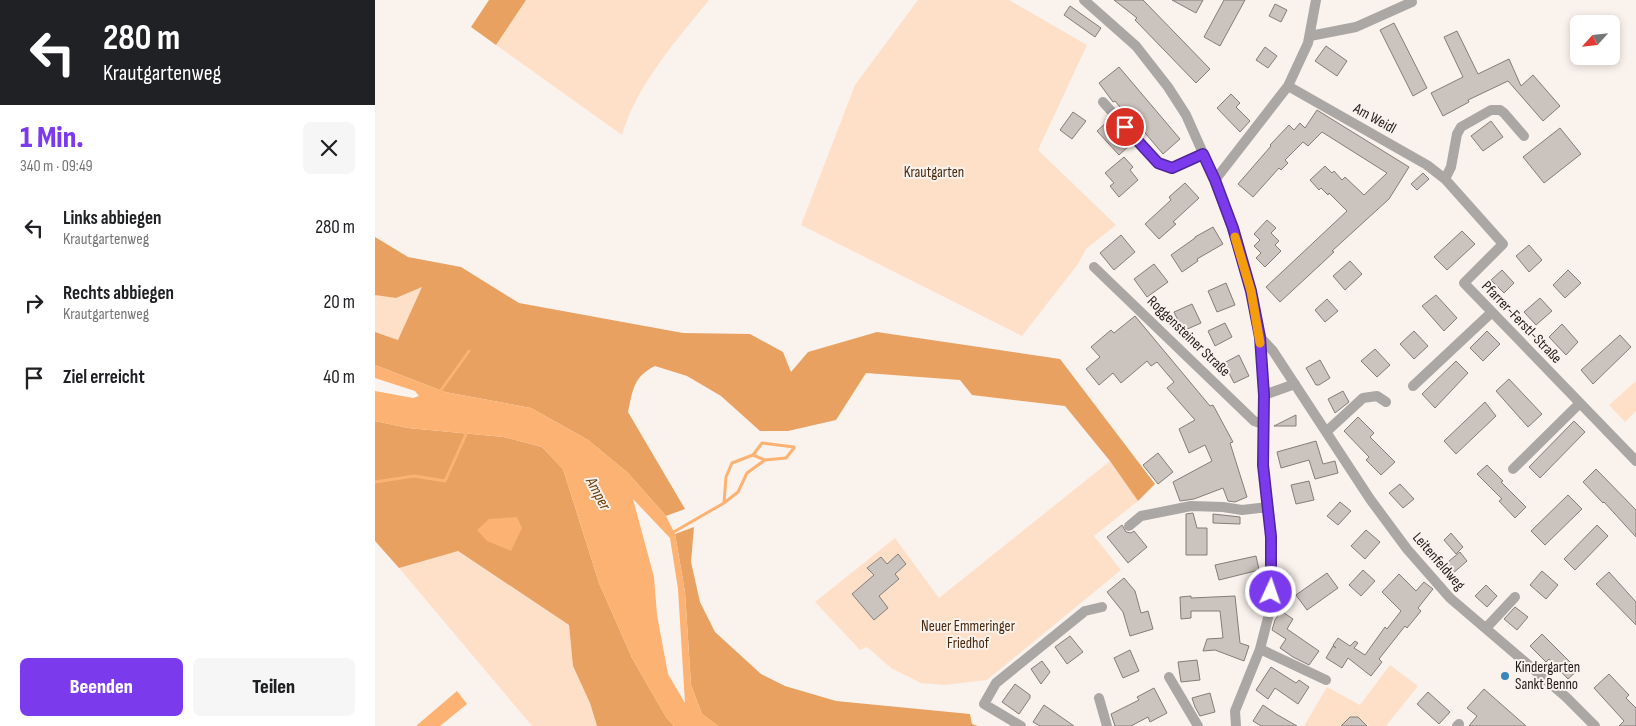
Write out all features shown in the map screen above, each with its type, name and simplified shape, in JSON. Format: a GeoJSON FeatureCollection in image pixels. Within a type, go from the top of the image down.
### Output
{"type":"FeatureCollection","features":[{"type":"Feature","properties":{"kind":"street"},"geometry":{"type":"LineString","coordinates":[[1084,0],[1136,46],[1168,87],[1186,115],[1215,180],[1233,228],[1251,291],[1260,337],[1264,395],[1263,465],[1271,537],[1272,577],[1269,614],[1260,649],[1235,711],[1236,726]]}},
{"type":"Feature","properties":{"kind":"street"},"geometry":{"type":"LineString","coordinates":[[1215,180],[1288,86],[1310,36],[1317,0]]}},
{"type":"Feature","properties":{"kind":"street"},"geometry":{"type":"LineString","coordinates":[[1310,36],[1355,27],[1412,2]]}},
{"type":"Feature","properties":{"kind":"street","name":"Am Weidl"},"geometry":{"type":"LineString","coordinates":[[1288,86],[1427,165],[1445,179]]}},
{"type":"Feature","properties":{"kind":"street"},"geometry":{"type":"LineString","coordinates":[[1103,102],[1158,163],[1172,168],[1203,154]]}},
{"type":"Feature","properties":{"kind":"street"},"geometry":{"type":"LineString","coordinates":[[1445,179],[1451,167],[1457,134],[1466,123],[1491,110],[1500,110],[1524,136]]}},
{"type":"Feature","properties":{"kind":"street","name":"Pfarrer-Ferstl-Straße"},"geometry":{"type":"LineString","coordinates":[[1445,179],[1503,244],[1465,283],[1636,461]]}},
{"type":"Feature","properties":{"kind":"street","name":"Roggensteiner Straße"},"geometry":{"type":"LineString","coordinates":[[1094,267],[1254,420],[1263,424]]}},
{"type":"Feature","properties":{"kind":"street"},"geometry":{"type":"LineString","coordinates":[[1413,386],[1492,312]]}},
{"type":"Feature","properties":{"kind":"street","name":"Leitenfeldweg"},"geometry":{"type":"LineString","coordinates":[[1260,337],[1273,351],[1370,498],[1407,549],[1450,598],[1566,697],[1595,726]]}},
{"type":"Feature","properties":{"kind":"street"},"geometry":{"type":"LineString","coordinates":[[1264,395],[1295,384]]}},
{"type":"Feature","properties":{"kind":"street"},"geometry":{"type":"LineString","coordinates":[[1326,432],[1363,398],[1377,396],[1386,402]]}},
{"type":"Feature","properties":{"kind":"street"},"geometry":{"type":"LineString","coordinates":[[1513,469],[1580,403]]}},
{"type":"Feature","properties":{"kind":"street"},"geometry":{"type":"LineString","coordinates":[[1129,526],[1141,516],[1191,506],[1223,507],[1242,510],[1268,507]]}},
{"type":"Feature","properties":{"kind":"street"},"geometry":{"type":"LineString","coordinates":[[1486,628],[1515,597]]}},
{"type":"Feature","properties":{"kind":"street"},"geometry":{"type":"LineString","coordinates":[[1021,726],[984,704],[996,682],[1085,611],[1101,607]]}},
{"type":"Feature","properties":{"kind":"street"},"geometry":{"type":"LineString","coordinates":[[1260,649],[1326,680]]}},
{"type":"Feature","properties":{"kind":"street"},"geometry":{"type":"LineString","coordinates":[[1169,677],[1198,726]]}},
{"type":"Feature","properties":{"kind":"street"},"geometry":{"type":"LineString","coordinates":[[1099,698],[1107,726]]}},
{"type":"Feature","properties":{"kind":"green space"},"geometry":{"type":"Polygon","coordinates":[[[526,0],[709,0],[671,47],[647,81],[637,98],[622,135],[496,45],[526,0]]]}},
{"type":"Feature","properties":{"kind":"green space","name":"Krautgarten"},"geometry":{"type":"Polygon","coordinates":[[[918,0],[1009,0],[1087,45],[1038,150],[1116,225],[1086,249],[1078,264],[1022,336],[801,225],[855,85],[918,0]]]}},
{"type":"Feature","properties":{"kind":"green space"},"geometry":{"type":"Polygon","coordinates":[[[422,287],[398,340],[375,332],[375,294],[396,298],[422,287]]]}},
{"type":"Feature","properties":{"kind":"green space"},"geometry":{"type":"Polygon","coordinates":[[[1636,381],[1636,411],[1625,422],[1609,405],[1636,381]]]}},
{"type":"Feature","properties":{"kind":"green space","name":"Neuer Emmeringer Friedhof"},"geometry":{"type":"Polygon","coordinates":[[[1110,461],[1138,501],[1094,536],[1121,570],[987,680],[945,685],[921,683],[891,668],[867,647],[860,650],[815,602],[895,538],[939,598],[1110,461]]]}},
{"type":"Feature","properties":{"kind":"green space"},"geometry":{"type":"Polygon","coordinates":[[[457,551],[569,625],[573,666],[590,703],[597,726],[532,726],[399,568],[457,551]]]}},
{"type":"Feature","properties":{"kind":"green space"},"geometry":{"type":"Polygon","coordinates":[[[1390,665],[1418,686],[1386,726],[1369,726],[1358,717],[1350,717],[1344,726],[1304,726],[1327,687],[1360,705],[1390,665]]]}},
{"type":"Feature","properties":{"kind":"shaded area"},"geometry":{"type":"Polygon","coordinates":[[[489,0],[526,0],[496,45],[471,27],[489,0]]]}},
{"type":"Feature","properties":{"kind":"shaded area"},"geometry":{"type":"Polygon","coordinates":[[[375,237],[408,257],[461,267],[519,303],[683,333],[750,334],[783,352],[791,372],[808,352],[877,332],[1060,359],[1155,484],[1138,501],[1110,461],[1065,406],[972,395],[960,380],[866,373],[836,420],[788,431],[760,431],[721,396],[687,376],[655,366],[642,375],[635,385],[628,412],[685,509],[666,516],[628,473],[588,440],[531,408],[445,392],[375,365],[375,332],[398,340],[422,287],[396,298],[375,295],[375,237]]]}},
{"type":"Feature","properties":{"kind":"shaded area"},"geometry":{"type":"Polygon","coordinates":[[[375,421],[408,428],[504,437],[542,447],[563,469],[599,583],[632,658],[666,717],[674,726],[597,726],[590,703],[573,666],[569,625],[458,551],[399,568],[375,541],[375,421]]]}},
{"type":"Feature","properties":{"kind":"shaded area"},"geometry":{"type":"Polygon","coordinates":[[[694,527],[691,562],[700,602],[715,632],[761,674],[785,686],[836,701],[970,714],[972,724],[978,726],[718,726],[702,714],[691,685],[685,592],[675,534],[694,527]]]}},
{"type":"Feature","properties":{"kind":"water","name":"Amper"},"geometry":{"type":"Polygon","coordinates":[[[375,365],[445,392],[531,408],[588,440],[628,473],[666,516],[675,534],[685,592],[691,685],[702,714],[718,726],[674,726],[666,717],[632,658],[599,583],[563,469],[542,447],[504,437],[408,428],[375,421],[375,391],[413,398],[419,396],[415,391],[375,378],[375,365]],[[633,499],[654,577],[657,615],[668,674],[685,703],[678,589],[670,538],[633,499]]]}},
{"type":"Feature","properties":{"kind":"water"},"geometry":{"type":"Polygon","coordinates":[[[517,517],[522,528],[511,551],[487,541],[477,530],[489,519],[517,517]]]}},
{"type":"Feature","properties":{"kind":"water"},"geometry":{"type":"Polygon","coordinates":[[[457,691],[467,704],[440,726],[416,726],[457,691]]]}},
{"type":"Feature","properties":{"kind":"building"},"geometry":{"type":"Polygon","coordinates":[[[1114,0],[1143,0],[1210,69],[1196,83],[1135,20],[1137,18],[1114,0]]]}},
{"type":"Feature","properties":{"kind":"building"},"geometry":{"type":"Polygon","coordinates":[[[1172,0],[1203,0],[1196,13],[1172,0]]]}},
{"type":"Feature","properties":{"kind":"building"},"geometry":{"type":"Polygon","coordinates":[[[1224,0],[1245,0],[1220,46],[1204,37],[1224,0]]]}},
{"type":"Feature","properties":{"kind":"building"},"geometry":{"type":"Polygon","coordinates":[[[1275,4],[1287,10],[1281,22],[1269,16],[1275,4]]]}},
{"type":"Feature","properties":{"kind":"building"},"geometry":{"type":"Polygon","coordinates":[[[1070,6],[1101,28],[1095,37],[1064,15],[1070,6]]]}},
{"type":"Feature","properties":{"kind":"building"},"geometry":{"type":"Polygon","coordinates":[[[1394,23],[1427,88],[1413,96],[1380,30],[1394,23]]]}},
{"type":"Feature","properties":{"kind":"building"},"geometry":{"type":"Polygon","coordinates":[[[1457,31],[1478,74],[1509,59],[1521,86],[1533,75],[1560,106],[1543,121],[1508,81],[1468,100],[1469,102],[1443,116],[1431,93],[1463,77],[1444,37],[1457,31]]]}},
{"type":"Feature","properties":{"kind":"building"},"geometry":{"type":"Polygon","coordinates":[[[1326,46],[1347,61],[1337,76],[1315,61],[1326,46]]]}},
{"type":"Feature","properties":{"kind":"building"},"geometry":{"type":"Polygon","coordinates":[[[1265,47],[1277,56],[1268,68],[1256,60],[1265,47]]]}},
{"type":"Feature","properties":{"kind":"building"},"geometry":{"type":"Polygon","coordinates":[[[1119,67],[1180,139],[1163,154],[1140,127],[1138,129],[1115,101],[1113,102],[1099,83],[1119,67]]]}},
{"type":"Feature","properties":{"kind":"building"},"geometry":{"type":"Polygon","coordinates":[[[1231,94],[1240,103],[1236,107],[1250,121],[1240,132],[1217,108],[1231,94]]]}},
{"type":"Feature","properties":{"kind":"building"},"geometry":{"type":"Polygon","coordinates":[[[1317,110],[1409,167],[1389,199],[1280,302],[1266,287],[1347,211],[1329,193],[1328,195],[1321,188],[1319,190],[1310,180],[1325,166],[1332,173],[1334,171],[1342,180],[1345,177],[1364,195],[1387,173],[1322,132],[1308,146],[1303,142],[1285,160],[1288,163],[1281,170],[1279,168],[1253,197],[1238,184],[1289,125],[1294,130],[1300,123],[1305,128],[1317,110]]]}},
{"type":"Feature","properties":{"kind":"building"},"geometry":{"type":"Polygon","coordinates":[[[1073,112],[1086,121],[1072,139],[1060,130],[1073,112]]]}},
{"type":"Feature","properties":{"kind":"building"},"geometry":{"type":"Polygon","coordinates":[[[1108,121],[1130,145],[1119,155],[1097,131],[1108,121]]]}},
{"type":"Feature","properties":{"kind":"building"},"geometry":{"type":"Polygon","coordinates":[[[1491,121],[1503,137],[1483,151],[1471,136],[1491,121]]]}},
{"type":"Feature","properties":{"kind":"building"},"geometry":{"type":"Polygon","coordinates":[[[1560,128],[1581,154],[1544,183],[1523,157],[1560,128]]]}},
{"type":"Feature","properties":{"kind":"building"},"geometry":{"type":"Polygon","coordinates":[[[1124,157],[1133,167],[1130,170],[1138,180],[1119,197],[1110,186],[1114,183],[1105,173],[1124,157]]]}},
{"type":"Feature","properties":{"kind":"building"},"geometry":{"type":"Polygon","coordinates":[[[1423,173],[1429,179],[1417,190],[1411,184],[1423,173]]]}},
{"type":"Feature","properties":{"kind":"building"},"geometry":{"type":"Polygon","coordinates":[[[1185,183],[1199,198],[1173,222],[1176,224],[1159,239],[1145,224],[1171,200],[1169,197],[1185,183]]]}},
{"type":"Feature","properties":{"kind":"building"},"geometry":{"type":"Polygon","coordinates":[[[1267,220],[1276,228],[1271,233],[1279,241],[1275,245],[1281,251],[1265,267],[1256,258],[1261,253],[1254,246],[1260,240],[1254,234],[1267,220]]]}},
{"type":"Feature","properties":{"kind":"building"},"geometry":{"type":"Polygon","coordinates":[[[1213,227],[1223,244],[1197,259],[1198,261],[1182,272],[1171,255],[1195,237],[1213,227]]]}},
{"type":"Feature","properties":{"kind":"building"},"geometry":{"type":"Polygon","coordinates":[[[1462,231],[1475,244],[1447,270],[1434,257],[1462,231]]]}},
{"type":"Feature","properties":{"kind":"building"},"geometry":{"type":"Polygon","coordinates":[[[1121,235],[1135,252],[1114,270],[1100,253],[1121,235]]]}},
{"type":"Feature","properties":{"kind":"building"},"geometry":{"type":"Polygon","coordinates":[[[1529,245],[1542,260],[1529,272],[1516,256],[1529,245]]]}},
{"type":"Feature","properties":{"kind":"building"},"geometry":{"type":"Polygon","coordinates":[[[1350,261],[1362,274],[1345,290],[1333,276],[1350,261]]]}},
{"type":"Feature","properties":{"kind":"building"},"geometry":{"type":"Polygon","coordinates":[[[1154,264],[1168,282],[1147,297],[1134,279],[1154,264]]]}},
{"type":"Feature","properties":{"kind":"building"},"geometry":{"type":"Polygon","coordinates":[[[1502,270],[1514,283],[1504,293],[1491,280],[1502,270]]]}},
{"type":"Feature","properties":{"kind":"building"},"geometry":{"type":"Polygon","coordinates":[[[1568,270],[1581,283],[1565,298],[1553,285],[1568,270]]]}},
{"type":"Feature","properties":{"kind":"building"},"geometry":{"type":"Polygon","coordinates":[[[1226,283],[1235,305],[1217,312],[1208,291],[1226,283]]]}},
{"type":"Feature","properties":{"kind":"building"},"geometry":{"type":"Polygon","coordinates":[[[1436,295],[1457,318],[1444,331],[1422,306],[1436,295]]]}},
{"type":"Feature","properties":{"kind":"building"},"geometry":{"type":"Polygon","coordinates":[[[1540,298],[1552,311],[1536,325],[1524,312],[1540,298]]]}},
{"type":"Feature","properties":{"kind":"building"},"geometry":{"type":"Polygon","coordinates":[[[1327,299],[1338,311],[1325,322],[1315,310],[1327,299]]]}},
{"type":"Feature","properties":{"kind":"building"},"geometry":{"type":"Polygon","coordinates":[[[1192,304],[1201,323],[1183,331],[1174,312],[1192,304]]]}},
{"type":"Feature","properties":{"kind":"building"},"geometry":{"type":"Polygon","coordinates":[[[1135,316],[1210,406],[1213,405],[1233,442],[1230,443],[1247,497],[1235,502],[1228,501],[1223,488],[1194,499],[1180,501],[1173,482],[1212,461],[1205,445],[1189,453],[1179,429],[1195,420],[1167,388],[1174,382],[1157,362],[1151,366],[1147,361],[1121,383],[1113,373],[1099,385],[1086,369],[1100,357],[1091,347],[1111,330],[1114,333],[1135,316]]]}},
{"type":"Feature","properties":{"kind":"building"},"geometry":{"type":"Polygon","coordinates":[[[1225,323],[1232,337],[1215,346],[1208,331],[1225,323]]]}},
{"type":"Feature","properties":{"kind":"building"},"geometry":{"type":"Polygon","coordinates":[[[1562,324],[1578,342],[1566,355],[1549,337],[1562,324]]]}},
{"type":"Feature","properties":{"kind":"building"},"geometry":{"type":"Polygon","coordinates":[[[1414,331],[1428,346],[1414,359],[1400,344],[1414,331]]]}},
{"type":"Feature","properties":{"kind":"building"},"geometry":{"type":"Polygon","coordinates":[[[1487,331],[1500,344],[1483,361],[1470,348],[1487,331]]]}},
{"type":"Feature","properties":{"kind":"building"},"geometry":{"type":"Polygon","coordinates":[[[1620,335],[1631,347],[1593,384],[1581,370],[1620,335]]]}},
{"type":"Feature","properties":{"kind":"building"},"geometry":{"type":"Polygon","coordinates":[[[1375,349],[1390,365],[1377,377],[1361,361],[1375,349]]]}},
{"type":"Feature","properties":{"kind":"building"},"geometry":{"type":"Polygon","coordinates":[[[1239,355],[1249,376],[1234,383],[1224,363],[1239,355]]]}},
{"type":"Feature","properties":{"kind":"building"},"geometry":{"type":"Polygon","coordinates":[[[1320,360],[1330,378],[1316,385],[1306,368],[1320,360]]]}},
{"type":"Feature","properties":{"kind":"building"},"geometry":{"type":"Polygon","coordinates":[[[1456,361],[1468,373],[1435,408],[1422,394],[1456,361]]]}},
{"type":"Feature","properties":{"kind":"building"},"geometry":{"type":"Polygon","coordinates":[[[1509,379],[1542,414],[1528,427],[1496,391],[1509,379]]]}},
{"type":"Feature","properties":{"kind":"building"},"geometry":{"type":"Polygon","coordinates":[[[1343,391],[1349,402],[1335,413],[1328,399],[1343,391]]]}},
{"type":"Feature","properties":{"kind":"building"},"geometry":{"type":"Polygon","coordinates":[[[1485,402],[1496,416],[1456,454],[1444,441],[1485,402]]]}},
{"type":"Feature","properties":{"kind":"building"},"geometry":{"type":"Polygon","coordinates":[[[1296,415],[1296,426],[1274,426],[1296,415]]]}},
{"type":"Feature","properties":{"kind":"building"},"geometry":{"type":"Polygon","coordinates":[[[1358,417],[1374,433],[1370,437],[1395,462],[1381,475],[1366,460],[1369,457],[1344,431],[1358,417]]]}},
{"type":"Feature","properties":{"kind":"building"},"geometry":{"type":"Polygon","coordinates":[[[1574,421],[1585,432],[1540,478],[1529,467],[1574,421]]]}},
{"type":"Feature","properties":{"kind":"building"},"geometry":{"type":"Polygon","coordinates":[[[1316,441],[1323,464],[1335,461],[1338,473],[1315,479],[1309,460],[1281,468],[1277,452],[1316,441]]]}},
{"type":"Feature","properties":{"kind":"building"},"geometry":{"type":"Polygon","coordinates":[[[1158,453],[1173,472],[1158,484],[1143,465],[1158,453]]]}},
{"type":"Feature","properties":{"kind":"building"},"geometry":{"type":"Polygon","coordinates":[[[1487,465],[1526,507],[1515,518],[1499,501],[1502,499],[1477,474],[1487,465]]]}},
{"type":"Feature","properties":{"kind":"building"},"geometry":{"type":"Polygon","coordinates":[[[1596,469],[1636,510],[1636,537],[1583,482],[1596,469]]]}},
{"type":"Feature","properties":{"kind":"building"},"geometry":{"type":"Polygon","coordinates":[[[1309,481],[1314,500],[1296,504],[1291,485],[1309,481]]]}},
{"type":"Feature","properties":{"kind":"building"},"geometry":{"type":"Polygon","coordinates":[[[1400,484],[1414,499],[1403,508],[1389,493],[1400,484]]]}},
{"type":"Feature","properties":{"kind":"building"},"geometry":{"type":"Polygon","coordinates":[[[1568,495],[1582,509],[1545,545],[1531,531],[1568,495]]]}},
{"type":"Feature","properties":{"kind":"building"},"geometry":{"type":"Polygon","coordinates":[[[1340,502],[1351,511],[1338,525],[1327,516],[1340,502]]]}},
{"type":"Feature","properties":{"kind":"building"},"geometry":{"type":"Polygon","coordinates":[[[1193,513],[1197,528],[1207,528],[1207,555],[1186,555],[1186,514],[1193,513]]]}},
{"type":"Feature","properties":{"kind":"building"},"geometry":{"type":"Polygon","coordinates":[[[1213,514],[1240,517],[1240,524],[1213,523],[1213,514]]]}},
{"type":"Feature","properties":{"kind":"building"},"geometry":{"type":"Polygon","coordinates":[[[1122,525],[1126,532],[1131,533],[1134,531],[1147,547],[1128,563],[1107,537],[1122,525]]]}},
{"type":"Feature","properties":{"kind":"building"},"geometry":{"type":"Polygon","coordinates":[[[1597,525],[1608,536],[1575,570],[1564,559],[1597,525]]]}},
{"type":"Feature","properties":{"kind":"building"},"geometry":{"type":"Polygon","coordinates":[[[1366,530],[1380,542],[1365,559],[1351,546],[1366,530]]]}},
{"type":"Feature","properties":{"kind":"building"},"geometry":{"type":"Polygon","coordinates":[[[1451,533],[1463,547],[1456,554],[1444,540],[1451,533]]]}},
{"type":"Feature","properties":{"kind":"building"},"geometry":{"type":"Polygon","coordinates":[[[1460,552],[1467,561],[1451,575],[1443,566],[1460,552]]]}},
{"type":"Feature","properties":{"kind":"building"},"geometry":{"type":"Polygon","coordinates":[[[898,554],[906,564],[895,574],[899,579],[879,596],[888,608],[874,620],[852,594],[874,575],[867,568],[881,557],[887,564],[898,554]]]}},
{"type":"Feature","properties":{"kind":"building"},"geometry":{"type":"Polygon","coordinates":[[[1256,556],[1259,570],[1219,580],[1215,565],[1256,556]]]}},
{"type":"Feature","properties":{"kind":"building"},"geometry":{"type":"Polygon","coordinates":[[[1363,570],[1375,581],[1361,596],[1349,585],[1363,570]]]}},
{"type":"Feature","properties":{"kind":"building"},"geometry":{"type":"Polygon","coordinates":[[[1542,571],[1558,585],[1546,599],[1530,585],[1542,571]]]}},
{"type":"Feature","properties":{"kind":"building"},"geometry":{"type":"Polygon","coordinates":[[[1609,572],[1636,602],[1636,625],[1596,584],[1609,572]]]}},
{"type":"Feature","properties":{"kind":"building"},"geometry":{"type":"Polygon","coordinates":[[[1327,573],[1338,588],[1307,610],[1296,595],[1327,573]]]}},
{"type":"Feature","properties":{"kind":"building"},"geometry":{"type":"Polygon","coordinates":[[[1399,574],[1416,591],[1424,582],[1433,589],[1418,608],[1421,611],[1407,628],[1405,626],[1379,659],[1382,662],[1371,676],[1348,658],[1342,668],[1326,658],[1333,646],[1336,648],[1333,645],[1338,638],[1350,646],[1355,641],[1358,643],[1354,648],[1365,655],[1385,627],[1387,629],[1401,611],[1382,592],[1399,574]]]}},
{"type":"Feature","properties":{"kind":"building"},"geometry":{"type":"Polygon","coordinates":[[[1124,578],[1135,591],[1141,613],[1148,611],[1153,629],[1130,636],[1123,612],[1107,592],[1124,578]]]}},
{"type":"Feature","properties":{"kind":"building"},"geometry":{"type":"Polygon","coordinates":[[[1486,585],[1497,596],[1487,607],[1475,596],[1486,585]]]}},
{"type":"Feature","properties":{"kind":"building"},"geometry":{"type":"Polygon","coordinates":[[[1191,596],[1191,598],[1235,596],[1240,643],[1249,646],[1244,661],[1215,650],[1203,651],[1207,639],[1223,638],[1220,611],[1191,611],[1191,618],[1181,619],[1180,597],[1191,596]]]}},
{"type":"Feature","properties":{"kind":"building"},"geometry":{"type":"Polygon","coordinates":[[[1515,607],[1528,617],[1517,630],[1504,619],[1515,607]]]}},
{"type":"Feature","properties":{"kind":"building"},"geometry":{"type":"Polygon","coordinates":[[[1281,611],[1293,619],[1287,629],[1319,651],[1309,665],[1280,648],[1286,639],[1272,630],[1275,620],[1281,611]]]}},
{"type":"Feature","properties":{"kind":"building"},"geometry":{"type":"Polygon","coordinates":[[[1542,634],[1578,670],[1568,679],[1549,659],[1546,662],[1530,646],[1542,634]]]}},
{"type":"Feature","properties":{"kind":"building"},"geometry":{"type":"Polygon","coordinates":[[[1070,636],[1083,652],[1067,664],[1055,647],[1070,636]]]}},
{"type":"Feature","properties":{"kind":"building"},"geometry":{"type":"Polygon","coordinates":[[[1130,650],[1139,671],[1123,678],[1114,658],[1130,650]]]}},
{"type":"Feature","properties":{"kind":"building"},"geometry":{"type":"Polygon","coordinates":[[[1197,660],[1200,680],[1181,682],[1178,662],[1197,660]]]}},
{"type":"Feature","properties":{"kind":"building"},"geometry":{"type":"Polygon","coordinates":[[[1042,661],[1050,672],[1041,684],[1031,669],[1042,661]]]}},
{"type":"Feature","properties":{"kind":"building"},"geometry":{"type":"Polygon","coordinates":[[[1271,667],[1296,683],[1299,680],[1309,687],[1298,704],[1275,688],[1268,699],[1256,690],[1271,667]]]}},
{"type":"Feature","properties":{"kind":"building"},"geometry":{"type":"Polygon","coordinates":[[[1609,674],[1629,695],[1626,698],[1636,708],[1636,726],[1619,726],[1624,721],[1594,688],[1609,674]]]}},
{"type":"Feature","properties":{"kind":"building"},"geometry":{"type":"Polygon","coordinates":[[[1015,684],[1030,695],[1030,698],[1019,714],[1002,702],[1015,684]]]}},
{"type":"Feature","properties":{"kind":"building"},"geometry":{"type":"Polygon","coordinates":[[[1154,688],[1167,713],[1150,722],[1148,717],[1131,726],[1115,726],[1111,714],[1139,700],[1137,697],[1154,688]]]}},
{"type":"Feature","properties":{"kind":"building"},"geometry":{"type":"Polygon","coordinates":[[[1484,689],[1526,726],[1469,726],[1477,716],[1467,708],[1484,689]]]}},
{"type":"Feature","properties":{"kind":"building"},"geometry":{"type":"Polygon","coordinates":[[[1428,692],[1450,712],[1439,724],[1417,704],[1428,692]]]}},
{"type":"Feature","properties":{"kind":"building"},"geometry":{"type":"Polygon","coordinates":[[[1210,693],[1215,712],[1200,716],[1192,698],[1210,693]]]}},
{"type":"Feature","properties":{"kind":"building"},"geometry":{"type":"Polygon","coordinates":[[[1044,705],[1074,726],[1040,726],[1033,722],[1044,705]]]}},
{"type":"Feature","properties":{"kind":"building"},"geometry":{"type":"Polygon","coordinates":[[[1263,705],[1297,726],[1261,726],[1253,721],[1263,705]]]}},
{"type":"Feature","properties":{"kind":"building"},"geometry":{"type":"Polygon","coordinates":[[[1350,717],[1358,717],[1367,726],[1341,726],[1350,717]]]}},
{"type":"Feature","properties":{"kind":"waterway"},"geometry":{"type":"LineString","coordinates":[[439,393],[469,351]]}},
{"type":"Feature","properties":{"kind":"waterway"},"geometry":{"type":"LineString","coordinates":[[375,482],[414,476],[445,481],[468,430]]}},
{"type":"Feature","properties":{"kind":"waterway"},"geometry":{"type":"LineString","coordinates":[[724,503],[726,477],[732,463],[753,455],[762,443],[794,447]]}},
{"type":"Feature","properties":{"kind":"waterway"},"geometry":{"type":"LineString","coordinates":[[671,531],[672,533],[724,503],[738,492],[747,473],[765,460],[786,458],[794,448]]}},
{"type":"Feature","properties":{"kind":"waterway"},"geometry":{"type":"LineString","coordinates":[[753,455],[765,460]]}},
{"type":"Feature","properties":{"kind":"slow traffic"},"geometry":{"type":"LineString","coordinates":[[1235,237],[1251,291],[1260,343]]}},
{"type":"Feature","properties":{"kind":"place","name":"Kindergarten Sankt Benno"},"geometry":{"type":"Point","coordinates":[1505,676]}},
{"type":"Feature","properties":{"kind":"route"},"geometry":{"type":"LineString","coordinates":[[1125,127],[1158,163],[1172,168],[1203,154],[1233,228],[1251,291],[1260,337],[1264,395],[1263,465],[1271,537],[1271,592]]}}]}
